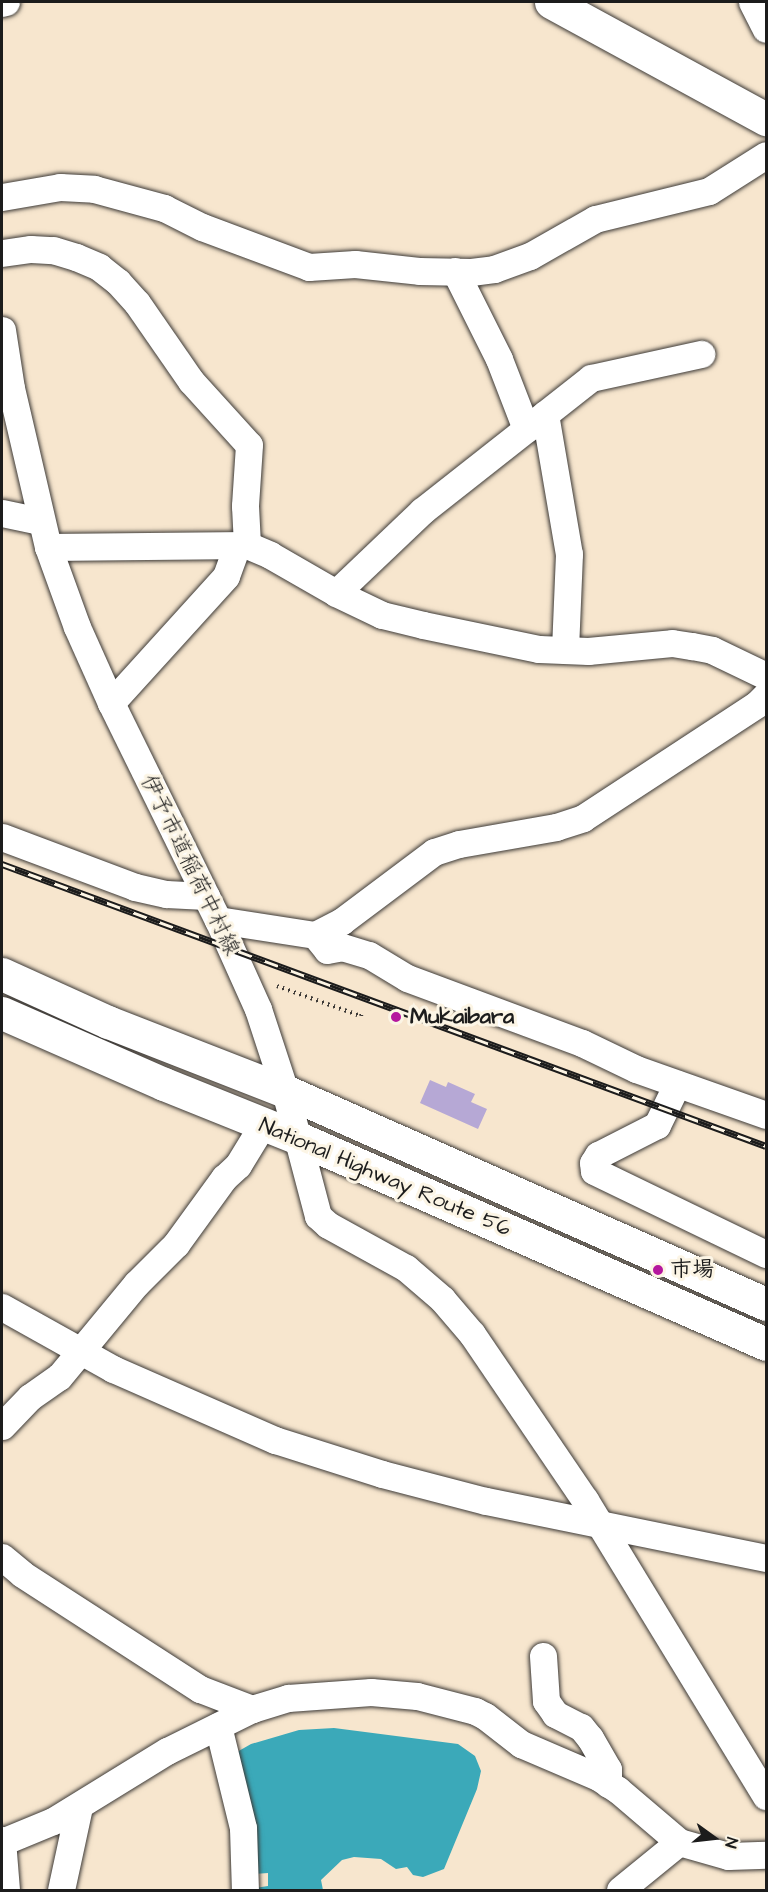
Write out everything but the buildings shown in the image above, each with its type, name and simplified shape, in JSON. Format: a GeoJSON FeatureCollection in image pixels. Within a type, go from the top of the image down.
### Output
{"type":"FeatureCollection","features":[{"type":"Feature","properties":{"kind":"highway"},"geometry":{"type":"LineString","coordinates":[[551,2],[766,119]]}},
{"type":"Feature","properties":{"kind":"highway","name":"National Highway Route 56"},"geometry":{"type":"LineString","coordinates":[[2,974],[108,1022],[285,1091],[766,1304]]}},
{"type":"Feature","properties":{"kind":"highway","name":"National Highway Route 56"},"geometry":{"type":"LineString","coordinates":[[2,1013],[298,1138],[766,1344]]}},
{"type":"Feature","properties":{"kind":"street"},"geometry":{"type":"LineString","coordinates":[[2,3],[6,2]]}},
{"type":"Feature","properties":{"kind":"street"},"geometry":{"type":"LineString","coordinates":[[752,2],[766,29]]}},
{"type":"Feature","properties":{"kind":"street"},"geometry":{"type":"LineString","coordinates":[[2,197],[60,187],[94,189],[164,208],[202,227],[309,267],[355,264],[419,271],[455,272],[494,269],[512,263],[595,219],[709,191],[766,155]]}},
{"type":"Feature","properties":{"kind":"street"},"geometry":{"type":"LineString","coordinates":[[2,253],[42,250],[76,257],[99,267],[118,282],[137,303],[191,381],[249,445],[242,546],[226,576],[111,702]]}},
{"type":"Feature","properties":{"kind":"street"},"geometry":{"type":"LineString","coordinates":[[455,272],[499,359],[536,422],[569,554],[565,650]]}},
{"type":"Feature","properties":{"kind":"street","name":"伊予市道稲荷中村線"},"geometry":{"type":"LineString","coordinates":[[2,330],[11,388],[40,521],[48,547],[77,627],[111,702],[218,920],[258,1009],[285,1091],[318,1216],[328,1225],[406,1269],[442,1299],[472,1334],[599,1523],[766,1796]]}},
{"type":"Feature","properties":{"kind":"street"},"geometry":{"type":"LineString","coordinates":[[336,593],[422,511],[591,378],[701,354]]}},
{"type":"Feature","properties":{"kind":"street"},"geometry":{"type":"LineString","coordinates":[[2,513],[40,521]]}},
{"type":"Feature","properties":{"kind":"street"},"geometry":{"type":"LineString","coordinates":[[48,547],[242,546],[270,555],[336,593],[382,615],[540,649],[588,651],[672,644],[692,646],[712,650],[766,676]]}},
{"type":"Feature","properties":{"kind":"street"},"geometry":{"type":"LineString","coordinates":[[218,920],[315,935],[342,921],[434,852],[459,844],[556,827],[583,818],[757,704],[766,695]]}},
{"type":"Feature","properties":{"kind":"street"},"geometry":{"type":"LineString","coordinates":[[2,837],[135,888],[166,894],[206,896]]}},
{"type":"Feature","properties":{"kind":"street"},"geometry":{"type":"LineString","coordinates":[[315,935],[327,950],[342,946],[369,955],[407,978],[582,1043],[636,1070],[766,1115]]}},
{"type":"Feature","properties":{"kind":"street"},"geometry":{"type":"LineString","coordinates":[[677,1084],[657,1125],[598,1155],[593,1163],[594,1171],[766,1254]]}},
{"type":"Feature","properties":{"kind":"street"},"geometry":{"type":"LineString","coordinates":[[2,1426],[30,1397],[59,1377],[136,1284],[176,1244],[224,1178],[238,1165],[263,1124]]}},
{"type":"Feature","properties":{"kind":"street"},"geometry":{"type":"LineString","coordinates":[[2,1307],[79,1351],[212,1414],[275,1440],[381,1474],[486,1501],[766,1558]]}},
{"type":"Feature","properties":{"kind":"street"},"geometry":{"type":"LineString","coordinates":[[2,1557],[22,1574],[126,1639],[200,1689],[252,1709]]}},
{"type":"Feature","properties":{"kind":"street"},"geometry":{"type":"LineString","coordinates":[[543,1656],[546,1701],[555,1713],[581,1727],[590,1738],[608,1769],[609,1784]]}},
{"type":"Feature","properties":{"kind":"street"},"geometry":{"type":"LineString","coordinates":[[6,1890],[2,1841],[53,1821],[79,1807],[167,1750],[252,1709],[288,1698],[324,1694],[371,1692],[417,1696],[475,1711],[521,1744],[609,1784],[679,1842],[728,1856],[766,1855]]}},
{"type":"Feature","properties":{"kind":"street"},"geometry":{"type":"LineString","coordinates":[[218,1726],[243,1828],[245,1890]]}},
{"type":"Feature","properties":{"kind":"street"},"geometry":{"type":"LineString","coordinates":[[61,1890],[79,1807]]}},
{"type":"Feature","properties":{"kind":"street"},"geometry":{"type":"LineString","coordinates":[[620,1890],[679,1842]]}},
{"type":"Feature","properties":{"kind":"path"},"geometry":{"type":"LineString","coordinates":[[277,986],[361,1016],[362,1012]]}},
{"type":"Feature","properties":{"kind":"water"},"geometry":{"type":"Polygon","coordinates":[[[334,1728],[458,1744],[475,1756],[481,1771],[477,1789],[444,1869],[423,1877],[413,1875],[407,1867],[396,1869],[381,1859],[354,1857],[342,1860],[321,1880],[323,1890],[256,1890],[255,1888],[268,1886],[268,1873],[253,1874],[237,1752],[251,1744],[299,1730],[334,1728]]]}},
{"type":"Feature","properties":{"kind":"railway"},"geometry":{"type":"LineString","coordinates":[[2,864],[766,1146]]}},
{"type":"Feature","properties":{"kind":"place","name":"Mukaibara"},"geometry":{"type":"Point","coordinates":[396,1017]}},
{"type":"Feature","properties":{"kind":"place","name":"市場"},"geometry":{"type":"Point","coordinates":[658,1270]}}]}
